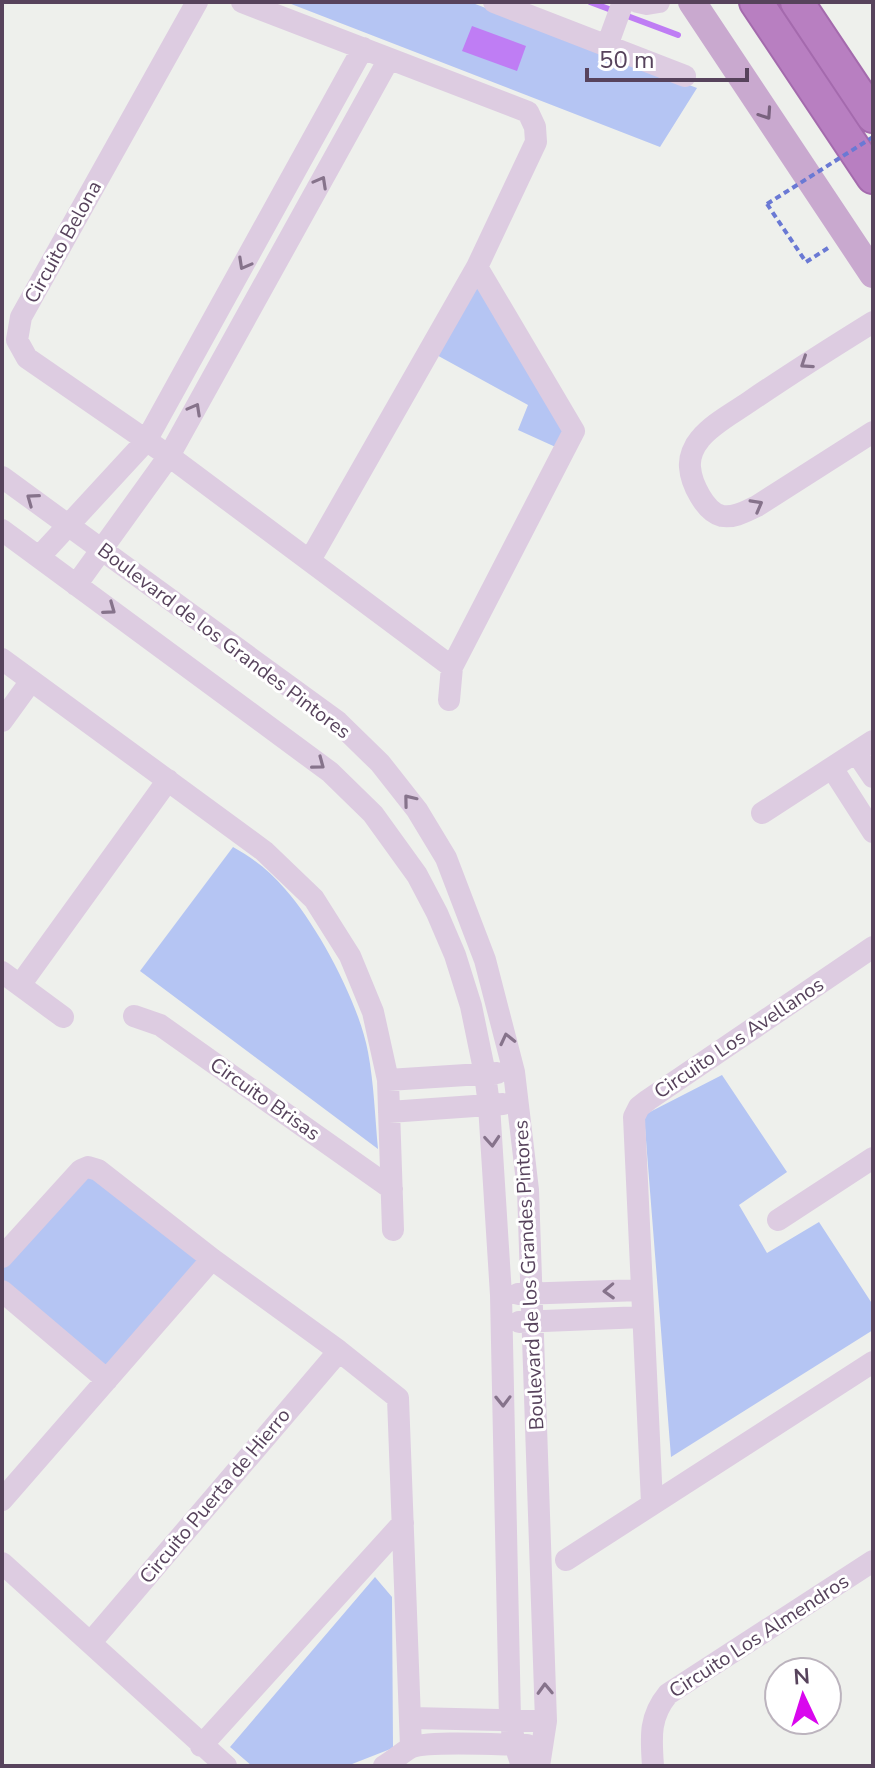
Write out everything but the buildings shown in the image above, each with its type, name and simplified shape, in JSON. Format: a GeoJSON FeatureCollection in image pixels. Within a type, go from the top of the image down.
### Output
{"type":"FeatureCollection","features":[{"type":"Feature","properties":{"kind":"highway"},"geometry":{"type":"LineString","coordinates":[[756,2],[873,177]]}},
{"type":"Feature","properties":{"kind":"highway"},"geometry":{"type":"LineString","coordinates":[[797,2],[873,116]]}},
{"type":"Feature","properties":{"kind":"main road"},"geometry":{"type":"LineString","coordinates":[[692,2],[873,274]]}},
{"type":"Feature","properties":{"kind":"street","name":"Circuito Belona"},"geometry":{"type":"LineString","coordinates":[[197,2],[21,317],[17,340],[27,358],[169,456],[452,667]]}},
{"type":"Feature","properties":{"kind":"street"},"geometry":{"type":"LineString","coordinates":[[242,2],[528,112],[535,127],[536,142],[477,267],[310,560]]}},
{"type":"Feature","properties":{"kind":"street"},"geometry":{"type":"LineString","coordinates":[[494,2],[609,40],[685,76]]}},
{"type":"Feature","properties":{"kind":"street"},"geometry":{"type":"LineString","coordinates":[[609,40],[627,4],[659,2]]}},
{"type":"Feature","properties":{"kind":"street"},"geometry":{"type":"LineString","coordinates":[[39,557],[146,441],[363,48]]}},
{"type":"Feature","properties":{"kind":"street"},"geometry":{"type":"LineString","coordinates":[[76,585],[169,456],[389,59]]}},
{"type":"Feature","properties":{"kind":"street"},"geometry":{"type":"LineString","coordinates":[[449,700],[452,667],[574,431],[477,267]]}},
{"type":"Feature","properties":{"kind":"street"},"geometry":{"type":"LineString","coordinates":[[873,322],[718,423],[700,438],[691,454],[690,467],[703,500],[712,511],[722,516],[739,515],[873,432]]}},
{"type":"Feature","properties":{"kind":"street","name":"Boulevard de los Grandes Pintores"},"geometry":{"type":"LineString","coordinates":[[2,477],[338,722],[380,763],[417,810],[446,858],[463,895],[485,960],[514,1072],[528,1190],[546,1721],[542,1755]]}},
{"type":"Feature","properties":{"kind":"street","name":"Boulevard de los Grandes Pintores"},"geometry":{"type":"LineString","coordinates":[[2,530],[330,772],[373,814],[417,875],[443,927],[471,1006],[489,1105],[502,1323],[510,1720],[519,1755]]}},
{"type":"Feature","properties":{"kind":"street"},"geometry":{"type":"LineString","coordinates":[[2,659],[264,851],[314,899],[350,956],[373,1012],[388,1080],[393,1230]]}},
{"type":"Feature","properties":{"kind":"street"},"geometry":{"type":"LineString","coordinates":[[2,721],[31,681]]}},
{"type":"Feature","properties":{"kind":"street"},"geometry":{"type":"LineString","coordinates":[[762,813],[864,746],[873,777]]}},
{"type":"Feature","properties":{"kind":"street"},"geometry":{"type":"LineString","coordinates":[[832,768],[873,832]]}},
{"type":"Feature","properties":{"kind":"street"},"geometry":{"type":"LineString","coordinates":[[63,1017],[11,979],[168,780]]}},
{"type":"Feature","properties":{"kind":"street","name":"Circuito Los Avellanos"},"geometry":{"type":"LineString","coordinates":[[652,1503],[634,1117],[639,1107],[873,947]]}},
{"type":"Feature","properties":{"kind":"street","name":"Circuito Brisas"},"geometry":{"type":"LineString","coordinates":[[134,1016],[160,1025],[392,1189]]}},
{"type":"Feature","properties":{"kind":"street"},"geometry":{"type":"LineString","coordinates":[[388,1080],[514,1072]]}},
{"type":"Feature","properties":{"kind":"street"},"geometry":{"type":"LineString","coordinates":[[389,1112],[520,1103]]}},
{"type":"Feature","properties":{"kind":"street"},"geometry":{"type":"LineString","coordinates":[[778,1220],[873,1158]]}},
{"type":"Feature","properties":{"kind":"street"},"geometry":{"type":"LineString","coordinates":[[2,1257],[81,1170],[88,1167],[98,1170],[398,1398],[411,1747]]}},
{"type":"Feature","properties":{"kind":"street"},"geometry":{"type":"LineString","coordinates":[[2,1500],[212,1259]]}},
{"type":"Feature","properties":{"kind":"street"},"geometry":{"type":"LineString","coordinates":[[501,1295],[642,1290]]}},
{"type":"Feature","properties":{"kind":"street"},"geometry":{"type":"LineString","coordinates":[[2,1291],[107,1380]]}},
{"type":"Feature","properties":{"kind":"street"},"geometry":{"type":"LineString","coordinates":[[502,1323],[643,1317]]}},
{"type":"Feature","properties":{"kind":"street","name":"Circuito Puerta de Hierro"},"geometry":{"type":"LineString","coordinates":[[91,1642],[339,1351]]}},
{"type":"Feature","properties":{"kind":"street"},"geometry":{"type":"LineString","coordinates":[[566,1560],[873,1362]]}},
{"type":"Feature","properties":{"kind":"street"},"geometry":{"type":"LineString","coordinates":[[201,1746],[403,1523]]}},
{"type":"Feature","properties":{"kind":"street","name":"Circuito Los Almendros"},"geometry":{"type":"LineString","coordinates":[[653,1766],[650,1730],[658,1706],[668,1694],[873,1561]]}},
{"type":"Feature","properties":{"kind":"street"},"geometry":{"type":"LineString","coordinates":[[2,1563],[226,1766]]}},
{"type":"Feature","properties":{"kind":"street"},"geometry":{"type":"LineString","coordinates":[[412,1718],[546,1721]]}},
{"type":"Feature","properties":{"kind":"street"},"geometry":{"type":"LineString","coordinates":[[384,1766],[411,1747],[453,1744],[519,1755],[542,1755]]}},
{"type":"Feature","properties":{"kind":"path"},"geometry":{"type":"LineString","coordinates":[[847,236],[806,262],[767,204],[873,137]]}},
{"type":"Feature","properties":{"kind":"shaded area"},"geometry":{"type":"Polygon","coordinates":[[[286,2],[470,2],[697,88],[660,147],[286,2]]]}},
{"type":"Feature","properties":{"kind":"shaded area"},"geometry":{"type":"Polygon","coordinates":[[[472,26],[526,46],[517,71],[462,51],[472,26]]]}},
{"type":"Feature","properties":{"kind":"shaded area"},"geometry":{"type":"Polygon","coordinates":[[[477,274],[570,431],[560,449],[518,430],[528,405],[433,353],[477,274]]]}},
{"type":"Feature","properties":{"kind":"shaded area"},"geometry":{"type":"Polygon","coordinates":[[[233,847],[279,882],[311,923],[336,966],[356,1011],[368,1052],[378,1149],[140,971],[233,847]]]}},
{"type":"Feature","properties":{"kind":"shaded area"},"geometry":{"type":"Polygon","coordinates":[[[722,1075],[787,1172],[739,1205],[767,1253],[819,1222],[873,1305],[873,1330],[671,1457],[644,1115],[722,1075]]]}},
{"type":"Feature","properties":{"kind":"shaded area"},"geometry":{"type":"Polygon","coordinates":[[[89,1170],[204,1261],[107,1371],[2,1286],[2,1262],[89,1170]]]}},
{"type":"Feature","properties":{"kind":"shaded area"},"geometry":{"type":"Polygon","coordinates":[[[375,1577],[392,1597],[393,1748],[347,1766],[252,1766],[230,1747],[375,1577]]]}},
{"type":"Feature","properties":{"kind":"waterway"},"geometry":{"type":"LineString","coordinates":[[590,2],[678,35]]}}]}
